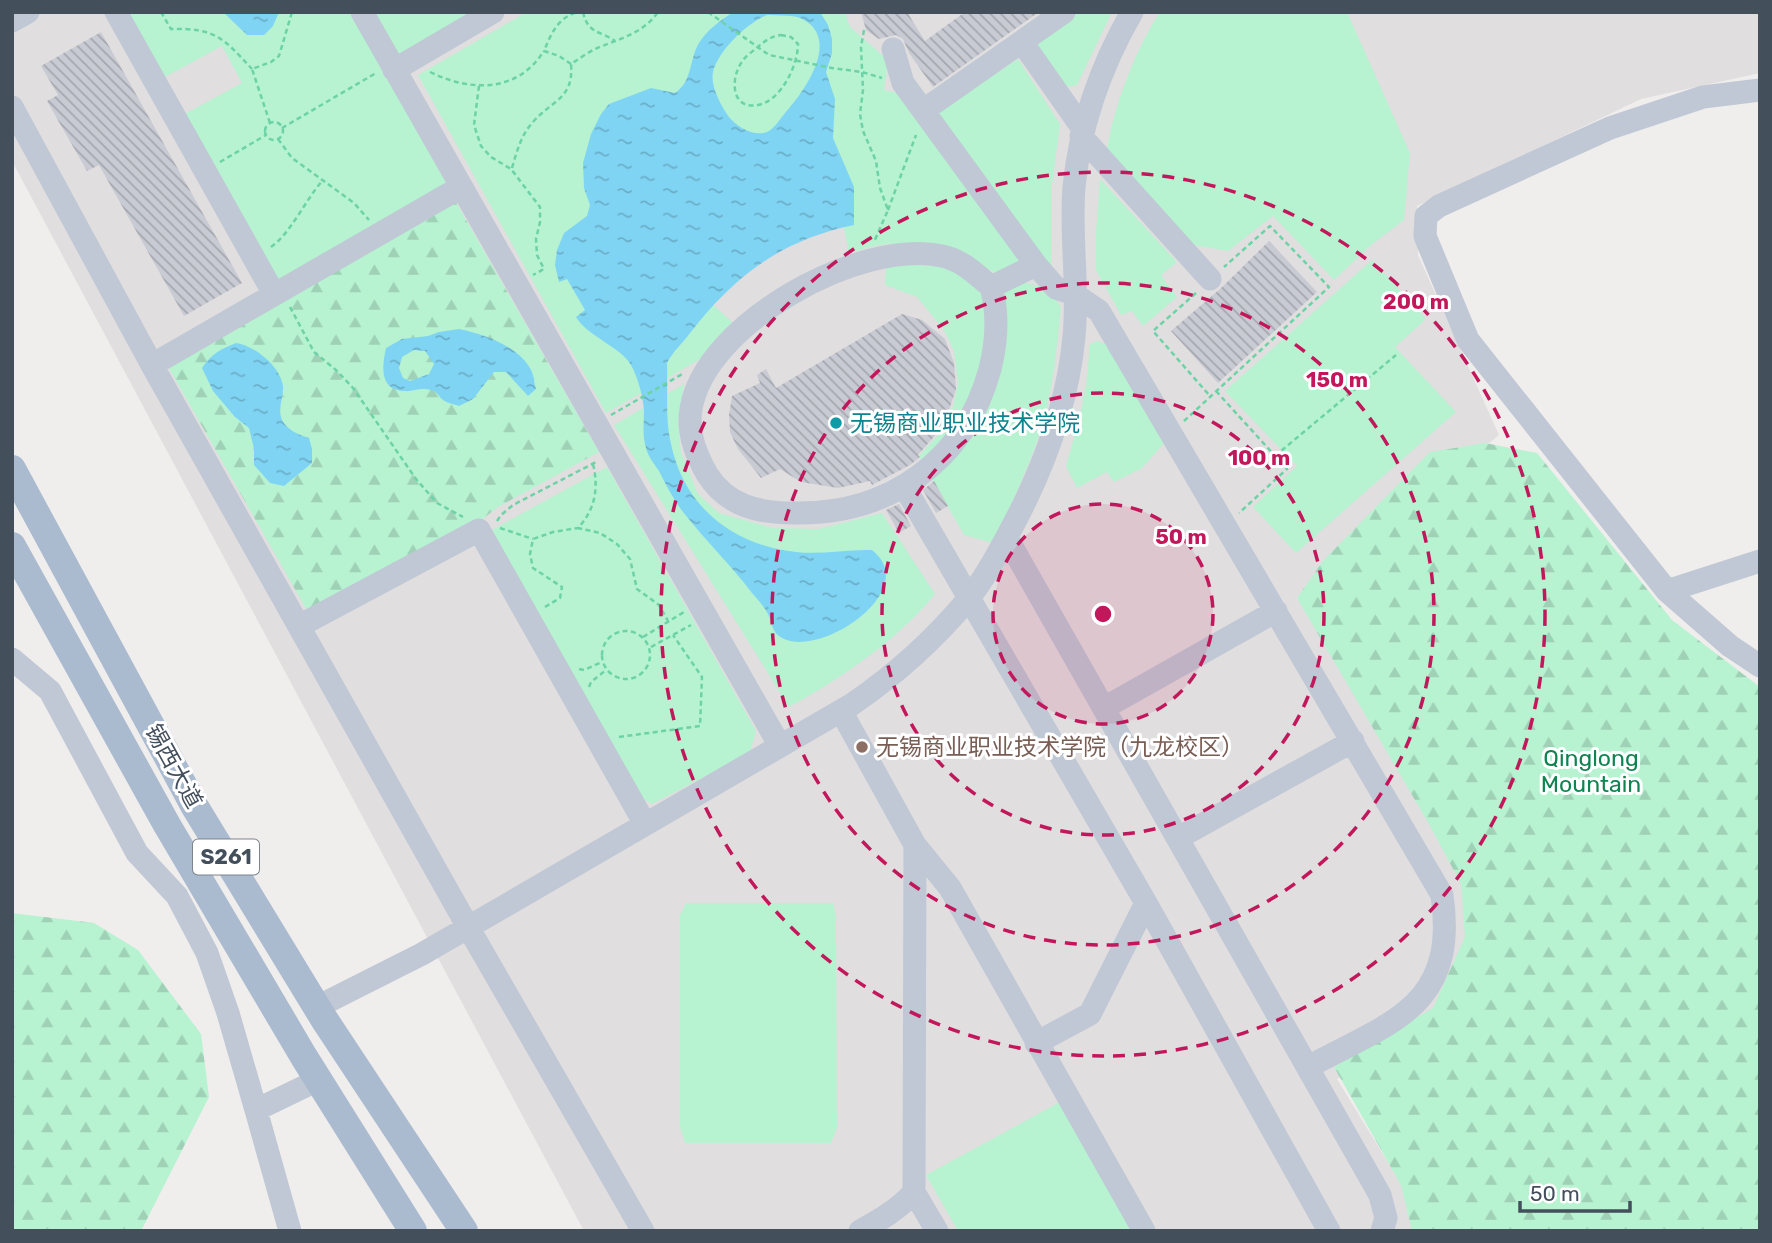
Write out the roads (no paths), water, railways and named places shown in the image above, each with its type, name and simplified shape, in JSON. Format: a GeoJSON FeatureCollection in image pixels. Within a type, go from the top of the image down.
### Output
{"type":"FeatureCollection","features":[{"type":"Feature","properties":{"kind":"main road","name":"锡西大道"},"geometry":{"type":"LineString","coordinates":[[12,469],[195,807],[317,1007],[464,1231]]}},
{"type":"Feature","properties":{"kind":"main road","name":"锡西大道"},"geometry":{"type":"LineString","coordinates":[[12,546],[167,825],[318,1080],[413,1231]]}},
{"type":"Feature","properties":{"kind":"street"},"geometry":{"type":"LineString","coordinates":[[12,21],[28,12]]}},
{"type":"Feature","properties":{"kind":"street"},"geometry":{"type":"LineString","coordinates":[[116,12],[254,259],[277,293]]}},
{"type":"Feature","properties":{"kind":"street"},"geometry":{"type":"LineString","coordinates":[[362,12],[398,65],[461,187],[517,284],[603,458],[702,610],[780,746]]}},
{"type":"Feature","properties":{"kind":"street"},"geometry":{"type":"LineString","coordinates":[[398,65],[493,12]]}},
{"type":"Feature","properties":{"kind":"street"},"geometry":{"type":"LineString","coordinates":[[924,110],[1064,12]]}},
{"type":"Feature","properties":{"kind":"street"},"geometry":{"type":"LineString","coordinates":[[317,1007],[422,954],[841,711],[885,682],[914,656],[970,597],[1007,538],[1041,470],[1057,425],[1074,336],[1074,188],[1082,132],[1098,81],[1132,12]]}},
{"type":"Feature","properties":{"kind":"street"},"geometry":{"type":"LineString","coordinates":[[1022,42],[1082,132],[1210,279]]}},
{"type":"Feature","properties":{"kind":"street"},"geometry":{"type":"LineString","coordinates":[[892,49],[903,83],[1036,265],[1056,288],[1074,294],[1099,310],[1442,895],[1447,924],[1443,951],[1435,978],[1423,998],[1402,1016],[1308,1067]]}},
{"type":"Feature","properties":{"kind":"street"},"geometry":{"type":"LineString","coordinates":[[1760,90],[1703,97],[1610,128],[1439,206],[1426,216],[1425,236],[1468,340],[1667,591],[1730,646],[1760,666]]}},
{"type":"Feature","properties":{"kind":"street"},"geometry":{"type":"LineString","coordinates":[[12,107],[152,365],[468,927],[643,1231]]}},
{"type":"Feature","properties":{"kind":"street"},"geometry":{"type":"LineString","coordinates":[[152,365],[461,187]]}},
{"type":"Feature","properties":{"kind":"street"},"geometry":{"type":"LineString","coordinates":[[899,253],[945,256],[968,267],[991,286],[997,308],[997,332],[985,384],[975,409],[959,438],[937,461],[904,486],[874,501],[840,511],[814,514],[758,511],[736,503],[722,492],[709,476],[699,459],[691,436],[690,411],[696,389],[709,364],[739,331],[776,303],[843,268],[899,253]]}},
{"type":"Feature","properties":{"kind":"street"},"geometry":{"type":"LineString","coordinates":[[991,286],[1036,265]]}},
{"type":"Feature","properties":{"kind":"street"},"geometry":{"type":"LineString","coordinates":[[904,486],[1146,903],[1329,1231]]}},
{"type":"Feature","properties":{"kind":"street"},"geometry":{"type":"LineString","coordinates":[[299,626],[479,530],[645,824]]}},
{"type":"Feature","properties":{"kind":"street"},"geometry":{"type":"LineString","coordinates":[[1007,538],[1380,1195],[1386,1218],[1382,1231]]}},
{"type":"Feature","properties":{"kind":"street"},"geometry":{"type":"LineString","coordinates":[[1667,591],[1760,561]]}},
{"type":"Feature","properties":{"kind":"street"},"geometry":{"type":"LineString","coordinates":[[1104,708],[1276,611]]}},
{"type":"Feature","properties":{"kind":"street"},"geometry":{"type":"LineString","coordinates":[[12,659],[50,691],[137,853],[177,896],[208,953],[228,1013],[290,1231]]}},
{"type":"Feature","properties":{"kind":"street"},"geometry":{"type":"LineString","coordinates":[[841,711],[915,845],[950,888],[1144,1231]]}},
{"type":"Feature","properties":{"kind":"street"},"geometry":{"type":"LineString","coordinates":[[1178,838],[1353,741]]}},
{"type":"Feature","properties":{"kind":"street"},"geometry":{"type":"LineString","coordinates":[[915,845],[914,1192],[937,1231]]}},
{"type":"Feature","properties":{"kind":"street"},"geometry":{"type":"LineString","coordinates":[[1036,1044],[1090,1014],[1146,903]]}},
{"type":"Feature","properties":{"kind":"street"},"geometry":{"type":"LineString","coordinates":[[256,1110],[318,1080]]}},
{"type":"Feature","properties":{"kind":"street"},"geometry":{"type":"LineString","coordinates":[[860,1231],[895,1210],[914,1192]]}},
{"type":"Feature","properties":{"kind":"water"},"geometry":{"type":"Polygon","coordinates":[[[223,12],[279,12],[273,26],[264,35],[247,35],[223,12]]]}},
{"type":"Feature","properties":{"kind":"water"},"geometry":{"type":"Polygon","coordinates":[[[733,12],[820,12],[828,25],[832,53],[826,72],[835,99],[833,138],[854,187],[854,225],[804,240],[782,250],[743,277],[707,312],[667,363],[669,434],[687,486],[715,519],[732,531],[773,548],[796,552],[872,550],[884,566],[885,583],[877,600],[862,616],[843,629],[822,638],[801,642],[784,639],[777,634],[762,605],[676,502],[647,451],[643,399],[631,365],[620,353],[581,324],[576,317],[585,310],[567,279],[559,282],[555,265],[557,250],[564,233],[587,216],[590,205],[584,188],[583,163],[591,134],[601,114],[609,104],[651,88],[675,93],[688,76],[699,43],[710,30],[733,12]],[[767,15],[751,24],[734,39],[721,55],[712,78],[720,102],[729,117],[741,127],[757,133],[772,129],[793,104],[809,80],[819,53],[815,29],[804,20],[791,16],[767,15]]]}},
{"type":"Feature","properties":{"kind":"water"},"geometry":{"type":"Polygon","coordinates":[[[459,329],[501,343],[527,363],[536,389],[528,396],[506,372],[494,372],[473,399],[459,406],[441,399],[431,390],[404,391],[390,386],[386,382],[383,369],[386,348],[402,339],[459,329]],[[414,350],[402,357],[399,368],[403,378],[410,381],[429,374],[434,364],[425,351],[414,350]]]}},
{"type":"Feature","properties":{"kind":"water"},"geometry":{"type":"Polygon","coordinates":[[[236,343],[251,348],[272,364],[283,386],[280,411],[284,424],[297,434],[309,438],[312,463],[284,486],[270,483],[254,465],[254,449],[249,428],[235,417],[213,391],[202,368],[217,352],[236,343]]]}},
{"type":"Feature","properties":{"kind":"place","name":"无锡商业职业技术学院"},"geometry":{"type":"Point","coordinates":[836,423]}},
{"type":"Feature","properties":{"kind":"place","name":"无锡商业职业技术学院（九龙校区）"},"geometry":{"type":"Point","coordinates":[862,747]}},
{"type":"Feature","properties":{"kind":"park label","name":"Qinglong Mountain"},"geometry":{"type":"Point","coordinates":[1591,771]}}]}
